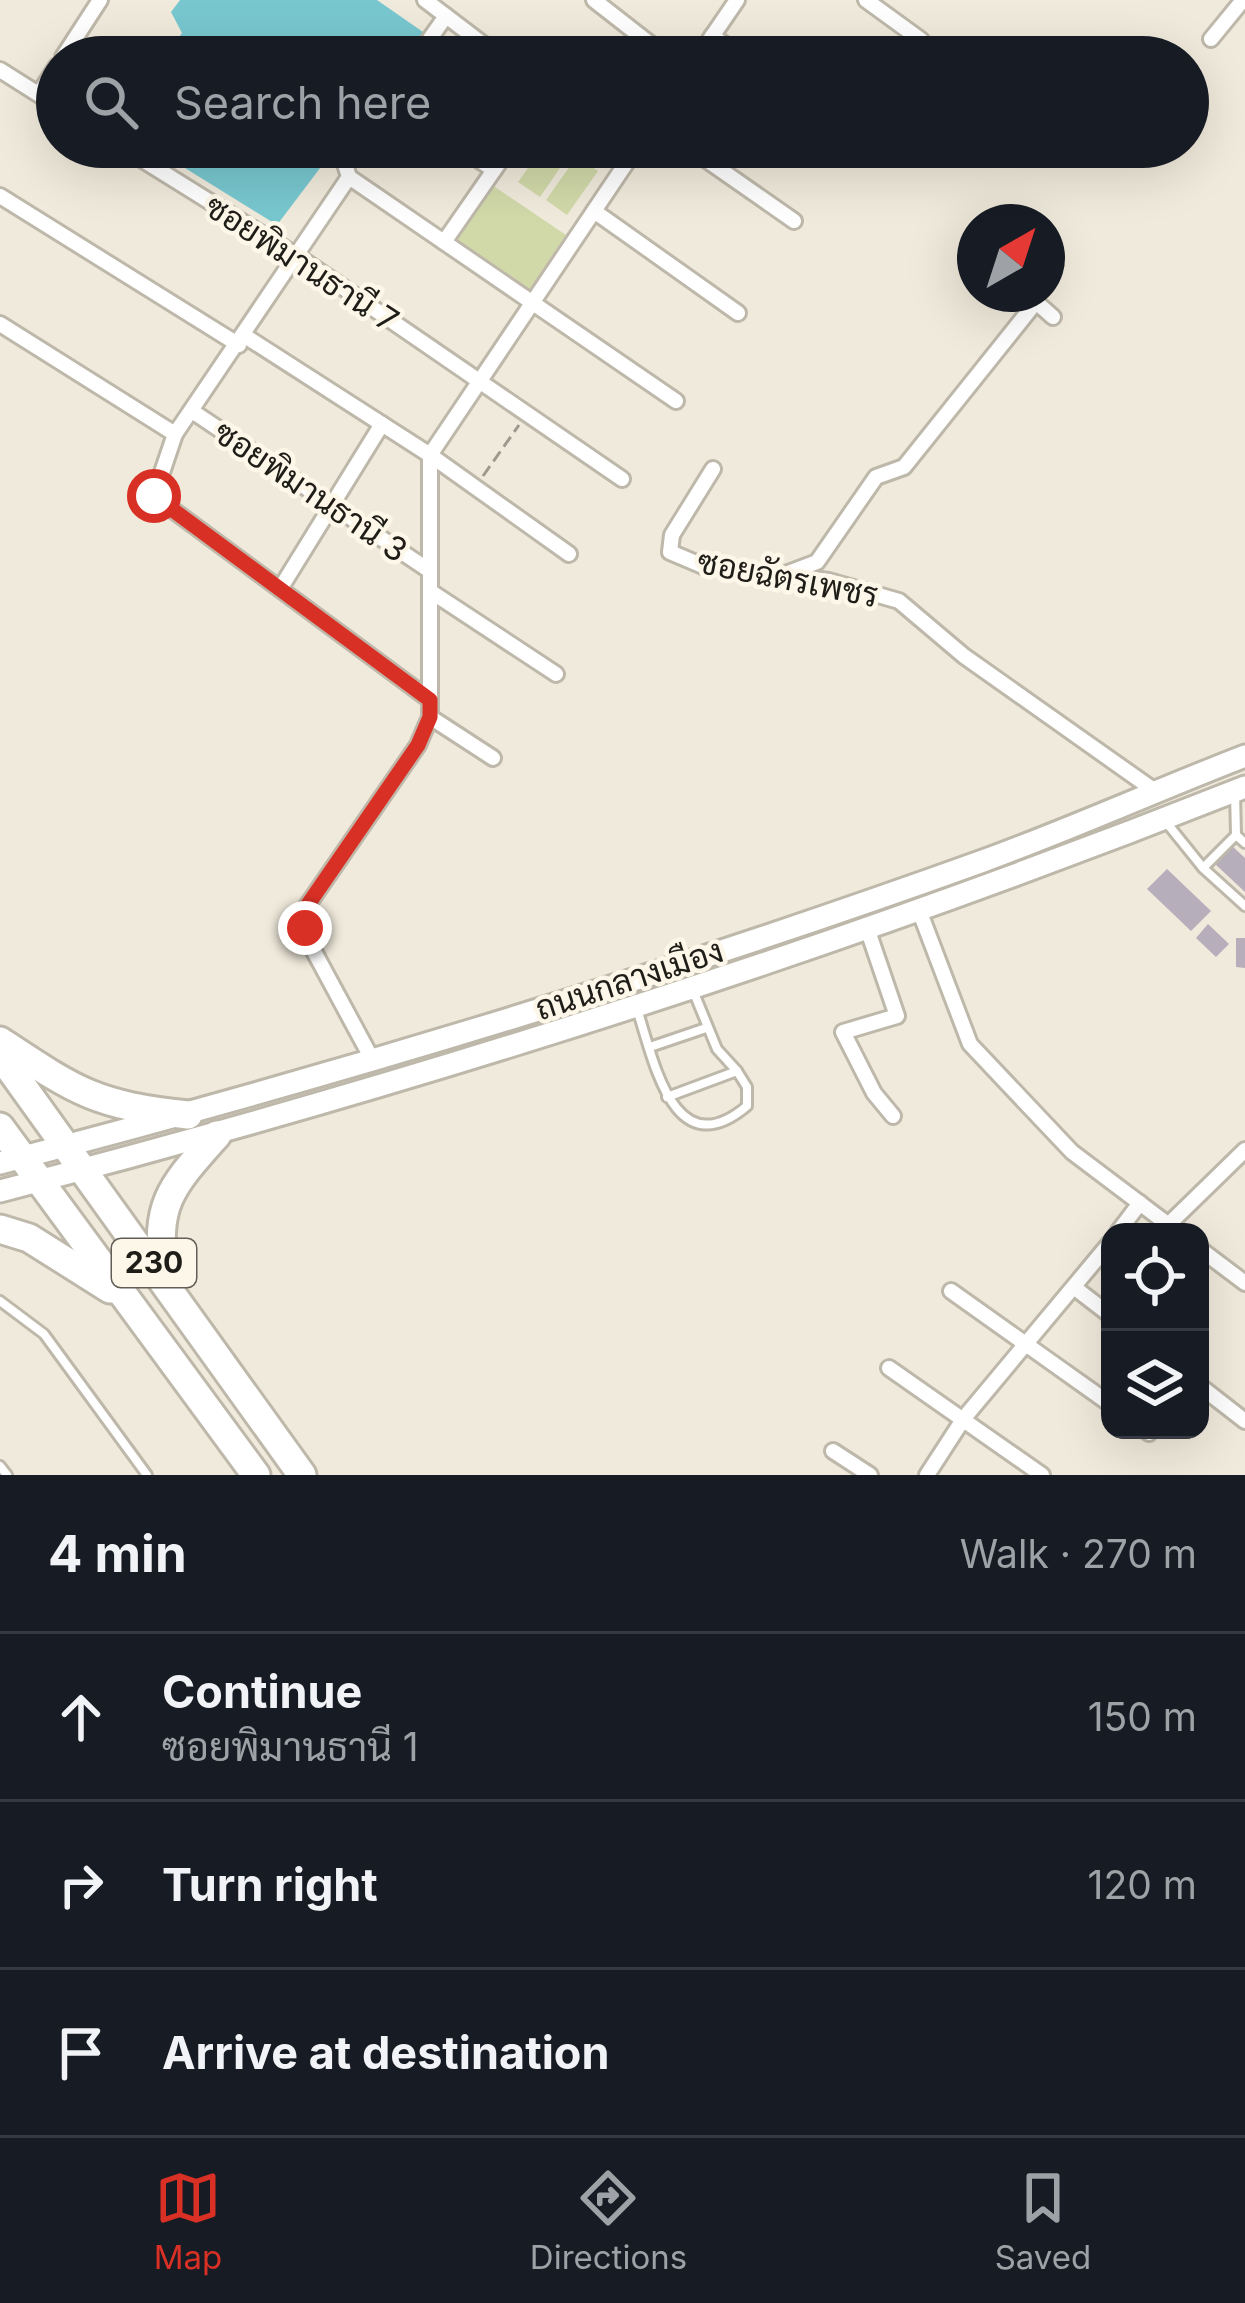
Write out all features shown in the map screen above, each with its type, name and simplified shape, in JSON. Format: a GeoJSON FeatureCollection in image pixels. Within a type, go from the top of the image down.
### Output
{"type":"FeatureCollection","features":[{"type":"Feature","properties":{"kind":"highway"},"geometry":{"type":"LineString","coordinates":[[0,1041],[89,1097],[121,1108],[188,1115]]}},
{"type":"Feature","properties":{"kind":"highway","name":"230"},"geometry":{"type":"LineString","coordinates":[[0,1055],[165,1277],[302,1475]]}},
{"type":"Feature","properties":{"kind":"highway","name":"230"},"geometry":{"type":"LineString","coordinates":[[0,1127],[12,1160],[42,1180],[256,1475]]}},
{"type":"Feature","properties":{"kind":"highway"},"geometry":{"type":"LineString","coordinates":[[165,1277],[157,1227],[164,1204],[217,1135]]}},
{"type":"Feature","properties":{"kind":"highway"},"geometry":{"type":"LineString","coordinates":[[0,1229],[60,1256],[128,1302]]}},
{"type":"Feature","properties":{"kind":"main road","name":"ถนนกลางเมือง"},"geometry":{"type":"LineString","coordinates":[[12,1160],[188,1115],[628,980],[986,860],[1245,756]]}},
{"type":"Feature","properties":{"kind":"main road","name":"ถนนกลางเมือง"},"geometry":{"type":"LineString","coordinates":[[0,1191],[217,1135],[636,1005],[919,910],[1240,789]]}},
{"type":"Feature","properties":{"kind":"main road"},"geometry":{"type":"LineString","coordinates":[[628,980],[636,1005]]}},
{"type":"Feature","properties":{"kind":"street"},"geometry":{"type":"LineString","coordinates":[[77,36],[100,0]]}},
{"type":"Feature","properties":{"kind":"street"},"geometry":{"type":"LineString","coordinates":[[425,0],[472,36]]}},
{"type":"Feature","properties":{"kind":"street"},"geometry":{"type":"LineString","coordinates":[[594,0],[640,36]]}},
{"type":"Feature","properties":{"kind":"street"},"geometry":{"type":"LineString","coordinates":[[712,36],[736,0]]}},
{"type":"Feature","properties":{"kind":"street"},"geometry":{"type":"LineString","coordinates":[[866,0],[916,36]]}},
{"type":"Feature","properties":{"kind":"street"},"geometry":{"type":"LineString","coordinates":[[1211,39],[1243,0]]}},
{"type":"Feature","properties":{"kind":"street"},"geometry":{"type":"LineString","coordinates":[[432,36],[446,16]]}},
{"type":"Feature","properties":{"kind":"street"},"geometry":{"type":"LineString","coordinates":[[0,70],[36,92]]}},
{"type":"Feature","properties":{"kind":"street","name":"ซอยพิมานธานี 7"},"geometry":{"type":"LineString","coordinates":[[156,168],[297,256],[622,479]]}},
{"type":"Feature","properties":{"kind":"street"},"geometry":{"type":"LineString","coordinates":[[346,168],[349,177],[676,401]]}},
{"type":"Feature","properties":{"kind":"street"},"geometry":{"type":"LineString","coordinates":[[444,242],[494,170],[491,168]]}},
{"type":"Feature","properties":{"kind":"street"},"geometry":{"type":"LineString","coordinates":[[372,1060],[310,944],[307,906],[418,745],[430,717],[430,455],[623,168]]}},
{"type":"Feature","properties":{"kind":"street"},"geometry":{"type":"LineString","coordinates":[[718,168],[794,220]]}},
{"type":"Feature","properties":{"kind":"street"},"geometry":{"type":"LineString","coordinates":[[349,177],[176,434],[154,496],[430,700]]}},
{"type":"Feature","properties":{"kind":"street"},"geometry":{"type":"LineString","coordinates":[[0,196],[382,424],[569,554]]}},
{"type":"Feature","properties":{"kind":"street"},"geometry":{"type":"LineString","coordinates":[[594,212],[738,313]]}},
{"type":"Feature","properties":{"kind":"street"},"geometry":{"type":"LineString","coordinates":[[783,574],[817,562],[876,477],[904,467],[1036,302],[1053,317]]}},
{"type":"Feature","properties":{"kind":"street"},"geometry":{"type":"LineString","coordinates":[[0,324],[176,434]]}},
{"type":"Feature","properties":{"kind":"street","name":"ซอยพิมานธานี 3"},"geometry":{"type":"LineString","coordinates":[[192,411],[430,571]]}},
{"type":"Feature","properties":{"kind":"street"},"geometry":{"type":"LineString","coordinates":[[280,589],[382,424]]}},
{"type":"Feature","properties":{"kind":"street","name":"ซอยฉัตรเพชร"},"geometry":{"type":"LineString","coordinates":[[713,469],[672,536],[670,552],[703,566],[864,588],[899,601],[964,656],[1155,791]]}},
{"type":"Feature","properties":{"kind":"street"},"geometry":{"type":"LineString","coordinates":[[430,591],[556,674]]}},
{"type":"Feature","properties":{"kind":"street"},"geometry":{"type":"LineString","coordinates":[[430,717],[493,758]]}},
{"type":"Feature","properties":{"kind":"street"},"geometry":{"type":"LineString","coordinates":[[919,910],[970,1044],[1072,1152],[1166,1223]]}},
{"type":"Feature","properties":{"kind":"street"},"geometry":{"type":"LineString","coordinates":[[867,928],[897,1016],[843,1032],[874,1094],[893,1116]]}},
{"type":"Feature","properties":{"kind":"street"},"geometry":{"type":"LineString","coordinates":[[1178,1223],[1245,1150]]}},
{"type":"Feature","properties":{"kind":"street"},"geometry":{"type":"LineString","coordinates":[[1125,1223],[1140,1203]]}},
{"type":"Feature","properties":{"kind":"street"},"geometry":{"type":"LineString","coordinates":[[927,1475],[964,1418],[1101,1255]]}},
{"type":"Feature","properties":{"kind":"street"},"geometry":{"type":"LineString","coordinates":[[1209,1256],[1245,1283]]}},
{"type":"Feature","properties":{"kind":"street"},"geometry":{"type":"LineString","coordinates":[[1075,1288],[1101,1309]]}},
{"type":"Feature","properties":{"kind":"street"},"geometry":{"type":"LineString","coordinates":[[951,1292],[1101,1397]]}},
{"type":"Feature","properties":{"kind":"street"},"geometry":{"type":"LineString","coordinates":[[889,1368],[1042,1475]]}},
{"type":"Feature","properties":{"kind":"street"},"geometry":{"type":"LineString","coordinates":[[1209,1393],[1245,1420]]}},
{"type":"Feature","properties":{"kind":"street"},"geometry":{"type":"LineString","coordinates":[[833,1450],[870,1475]]}},
{"type":"Feature","properties":{"kind":"lane"},"geometry":{"type":"LineString","coordinates":[[1203,868],[1236,835],[1240,789]]}},
{"type":"Feature","properties":{"kind":"lane"},"geometry":{"type":"LineString","coordinates":[[1165,821],[1203,868],[1245,906]]}},
{"type":"Feature","properties":{"kind":"lane"},"geometry":{"type":"LineString","coordinates":[[1236,835],[1245,843]]}},
{"type":"Feature","properties":{"kind":"lane"},"geometry":{"type":"LineString","coordinates":[[636,1005],[667,1097],[695,1123],[725,1119],[742,1112],[750,1100],[706,1028],[691,986]]}},
{"type":"Feature","properties":{"kind":"lane"},"geometry":{"type":"LineString","coordinates":[[650,1047],[706,1028]]}},
{"type":"Feature","properties":{"kind":"lane"},"geometry":{"type":"LineString","coordinates":[[667,1097],[736,1072]]}},
{"type":"Feature","properties":{"kind":"lane"},"geometry":{"type":"LineString","coordinates":[[0,1301],[44,1334],[146,1475]]}},
{"type":"Feature","properties":{"kind":"lane"},"geometry":{"type":"LineString","coordinates":[[0,1466],[7,1475]]}},
{"type":"Feature","properties":{"kind":"path"},"geometry":{"type":"LineString","coordinates":[[475,487],[527,414]]}},
{"type":"Feature","properties":{"kind":"green space"},"geometry":{"type":"Polygon","coordinates":[[[528,168],[560,168],[540,197],[518,182],[528,168]]]}},
{"type":"Feature","properties":{"kind":"green space"},"geometry":{"type":"Polygon","coordinates":[[[569,168],[598,171],[567,215],[546,200],[569,168]]]}},
{"type":"Feature","properties":{"kind":"green space"},"geometry":{"type":"Polygon","coordinates":[[[492,185],[566,235],[530,289],[455,239],[492,185]]]}},
{"type":"Feature","properties":{"kind":"water"},"geometry":{"type":"Polygon","coordinates":[[[180,0],[377,0],[423,32],[420,36],[180,36],[171,12],[180,0]]]}},
{"type":"Feature","properties":{"kind":"water"},"geometry":{"type":"Polygon","coordinates":[[[185,168],[320,168],[277,225],[185,168]]]}},
{"type":"Feature","properties":{"kind":"building"},"geometry":{"type":"Polygon","coordinates":[[[1231,845],[1245,858],[1245,892],[1214,863],[1231,845]]]}},
{"type":"Feature","properties":{"kind":"building"},"geometry":{"type":"Polygon","coordinates":[[[1167,869],[1211,911],[1191,931],[1147,889],[1167,869]]]}},
{"type":"Feature","properties":{"kind":"building"},"geometry":{"type":"Polygon","coordinates":[[[1208,924],[1229,944],[1216,957],[1196,938],[1208,924]]]}},
{"type":"Feature","properties":{"kind":"building"},"geometry":{"type":"Polygon","coordinates":[[[1236,938],[1245,938],[1245,968],[1236,967],[1236,938]]]}},
{"type":"Feature","properties":{"kind":"route"},"geometry":{"type":"LineString","coordinates":[[154,496],[430,700],[430,717],[418,745],[307,906],[305,928]]}}]}
